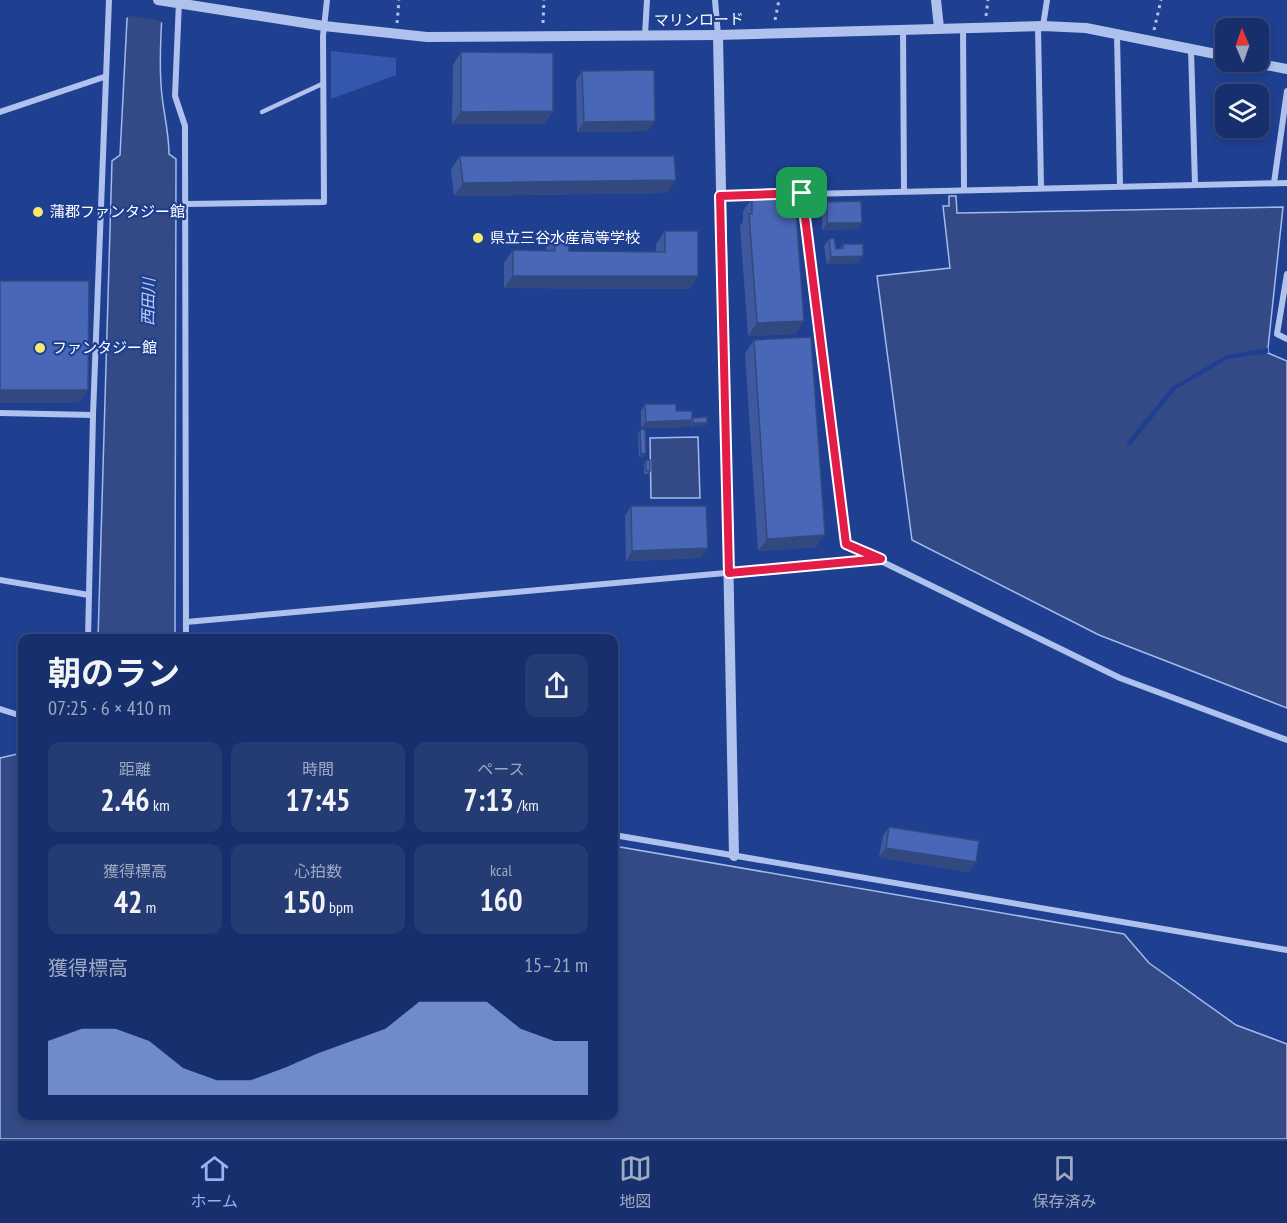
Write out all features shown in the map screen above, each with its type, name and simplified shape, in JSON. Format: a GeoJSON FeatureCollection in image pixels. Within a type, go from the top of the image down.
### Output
{"type":"FeatureCollection","features":[{"type":"Feature","properties":{"kind":"street"},"geometry":{"type":"LineString","coordinates":[[88,634],[104,78],[109,0]]}},
{"type":"Feature","properties":{"kind":"street","name":"マリンロード"},"geometry":{"type":"LineString","coordinates":[[158,0],[324,26],[427,37],[718,35],[963,27],[1040,27],[1086,28],[1215,54]]}},
{"type":"Feature","properties":{"kind":"street"},"geometry":{"type":"LineString","coordinates":[[185,204],[324,202],[322,84],[327,0]]}},
{"type":"Feature","properties":{"kind":"street"},"geometry":{"type":"LineString","coordinates":[[645,35],[647,0]]}},
{"type":"Feature","properties":{"kind":"street"},"geometry":{"type":"LineString","coordinates":[[715,0],[718,35],[734,856]]}},
{"type":"Feature","properties":{"kind":"street"},"geometry":{"type":"LineString","coordinates":[[936,0],[939,28]]}},
{"type":"Feature","properties":{"kind":"street"},"geometry":{"type":"LineString","coordinates":[[1041,187],[1040,27],[1047,0]]}},
{"type":"Feature","properties":{"kind":"street"},"geometry":{"type":"LineString","coordinates":[[177,2],[175,96],[185,126],[186,634]]}},
{"type":"Feature","properties":{"kind":"street"},"geometry":{"type":"LineString","coordinates":[[963,27],[964,189]]}},
{"type":"Feature","properties":{"kind":"street"},"geometry":{"type":"LineString","coordinates":[[903,29],[904,190]]}},
{"type":"Feature","properties":{"kind":"street"},"geometry":{"type":"LineString","coordinates":[[1117,34],[1120,186]]}},
{"type":"Feature","properties":{"kind":"street"},"geometry":{"type":"LineString","coordinates":[[1191,49],[1195,184]]}},
{"type":"Feature","properties":{"kind":"street"},"geometry":{"type":"LineString","coordinates":[[1269,66],[1287,69]]}},
{"type":"Feature","properties":{"kind":"street"},"geometry":{"type":"LineString","coordinates":[[0,112],[104,78]]}},
{"type":"Feature","properties":{"kind":"street"},"geometry":{"type":"LineString","coordinates":[[1274,183],[1287,91]]}},
{"type":"Feature","properties":{"kind":"street"},"geometry":{"type":"LineString","coordinates":[[720,196],[1287,183]]}},
{"type":"Feature","properties":{"kind":"street"},"geometry":{"type":"LineString","coordinates":[[802,193],[846,544],[881,559],[1120,678],[1287,740]]}},
{"type":"Feature","properties":{"kind":"street"},"geometry":{"type":"LineString","coordinates":[[1287,274],[1277,334],[1287,339]]}},
{"type":"Feature","properties":{"kind":"street"},"geometry":{"type":"LineString","coordinates":[[87,285],[98,285]]}},
{"type":"Feature","properties":{"kind":"street"},"geometry":{"type":"LineString","coordinates":[[0,413],[93,415]]}},
{"type":"Feature","properties":{"kind":"street"},"geometry":{"type":"LineString","coordinates":[[186,622],[881,559]]}},
{"type":"Feature","properties":{"kind":"street"},"geometry":{"type":"LineString","coordinates":[[0,580],[89,595]]}},
{"type":"Feature","properties":{"kind":"street"},"geometry":{"type":"LineString","coordinates":[[0,709],[18,715]]}},
{"type":"Feature","properties":{"kind":"street"},"geometry":{"type":"LineString","coordinates":[[618,836],[1287,950]]}},
{"type":"Feature","properties":{"kind":"lane"},"geometry":{"type":"LineString","coordinates":[[262,112],[322,84]]}},
{"type":"Feature","properties":{"kind":"path"},"geometry":{"type":"LineString","coordinates":[[396,33],[399,0]]}},
{"type":"Feature","properties":{"kind":"path"},"geometry":{"type":"LineString","coordinates":[[542,36],[544,0]]}},
{"type":"Feature","properties":{"kind":"path"},"geometry":{"type":"LineString","coordinates":[[773,33],[779,0]]}},
{"type":"Feature","properties":{"kind":"path"},"geometry":{"type":"LineString","coordinates":[[1151,41],[1161,0]]}},
{"type":"Feature","properties":{"kind":"shaded area"},"geometry":{"type":"Polygon","coordinates":[[[331,51],[396,58],[396,75],[331,99],[331,51]]]}},
{"type":"Feature","properties":{"kind":"water","name":"西田川"},"geometry":{"type":"Polygon","coordinates":[[[128,0],[163,0],[160,74],[169,154],[176,159],[175,634],[98,634],[112,161],[120,155],[128,0]]]}},
{"type":"Feature","properties":{"kind":"water"},"geometry":{"type":"Polygon","coordinates":[[[949,196],[956,196],[957,213],[1283,207],[1268,353],[1287,361],[1287,708],[1099,635],[912,540],[877,276],[950,268],[943,206],[949,206],[949,196]]]}},
{"type":"Feature","properties":{"kind":"water"},"geometry":{"type":"Polygon","coordinates":[[[698,437],[700,498],[651,498],[650,438],[698,437]]]}},
{"type":"Feature","properties":{"kind":"water"},"geometry":{"type":"Polygon","coordinates":[[[18,754],[18,1120],[618,1120],[618,847],[1124,934],[1149,963],[1236,1025],[1287,1044],[1287,1139],[0,1139],[0,758],[18,754]]]}},
{"type":"Feature","properties":{"kind":"pier"},"geometry":{"type":"Polygon","coordinates":[[[125,0],[166,0],[164,24],[158,20],[130,16],[124,19],[125,0]]]}},
{"type":"Feature","properties":{"kind":"pier"},"geometry":{"type":"Polygon","coordinates":[[[1268,348],[1268,353],[1228,359],[1176,389],[1130,446],[1126,443],[1172,387],[1227,355],[1268,348]]]}},
{"type":"Feature","properties":{"kind":"building"},"geometry":{"type":"Polygon","coordinates":[[[461,52],[553,53],[553,111],[461,112],[461,52]]]}},
{"type":"Feature","properties":{"kind":"building"},"geometry":{"type":"Polygon","coordinates":[[[654,70],[655,121],[584,122],[582,71],[654,70]]]}},
{"type":"Feature","properties":{"kind":"building"},"geometry":{"type":"Polygon","coordinates":[[[460,156],[674,156],[676,180],[463,183],[460,156]]]}},
{"type":"Feature","properties":{"kind":"building"},"geometry":{"type":"Polygon","coordinates":[[[788,197],[788,210],[796,211],[804,321],[757,323],[749,214],[752,214],[752,198],[788,197]]]}},
{"type":"Feature","properties":{"kind":"building"},"geometry":{"type":"Polygon","coordinates":[[[861,201],[862,223],[827,223],[827,202],[861,201]]]}},
{"type":"Feature","properties":{"kind":"building"},"geometry":{"type":"Polygon","coordinates":[[[665,231],[698,231],[698,276],[513,276],[513,250],[555,251],[555,235],[569,235],[569,251],[665,252],[665,231]]]}},
{"type":"Feature","properties":{"kind":"building"},"geometry":{"type":"Polygon","coordinates":[[[834,238],[836,249],[843,248],[843,244],[863,244],[863,256],[831,257],[829,239],[834,238]]]}},
{"type":"Feature","properties":{"kind":"building","name":"ファンタジー館"},"geometry":{"type":"Polygon","coordinates":[[[0,281],[89,281],[88,390],[0,390],[0,281]]]}},
{"type":"Feature","properties":{"kind":"building"},"geometry":{"type":"Polygon","coordinates":[[[811,337],[825,535],[767,539],[754,340],[811,337]]]}},
{"type":"Feature","properties":{"kind":"building"},"geometry":{"type":"Polygon","coordinates":[[[645,404],[676,404],[676,411],[692,411],[692,420],[646,422],[645,404]]]}},
{"type":"Feature","properties":{"kind":"building"},"geometry":{"type":"Polygon","coordinates":[[[707,417],[707,423],[693,423],[693,418],[707,417]]]}},
{"type":"Feature","properties":{"kind":"building"},"geometry":{"type":"Polygon","coordinates":[[[645,429],[646,453],[641,454],[640,430],[645,429]]]}},
{"type":"Feature","properties":{"kind":"building"},"geometry":{"type":"Polygon","coordinates":[[[646,460],[650,460],[650,471],[646,471],[646,460]]]}},
{"type":"Feature","properties":{"kind":"building"},"geometry":{"type":"Polygon","coordinates":[[[631,506],[706,506],[708,548],[632,551],[631,506]]]}},
{"type":"Feature","properties":{"kind":"building"},"geometry":{"type":"Polygon","coordinates":[[[889,827],[979,841],[976,862],[886,848],[889,827]]]}},
{"type":"Feature","properties":{"kind":"place","name":"蒲郡ファンタジー館"},"geometry":{"type":"Point","coordinates":[38,212]}},
{"type":"Feature","properties":{"kind":"place","name":"県立三谷水産高等学校"},"geometry":{"type":"Point","coordinates":[478,238]}},
{"type":"Feature","properties":{"kind":"place","name":"ファンタジー館"},"geometry":{"type":"Point","coordinates":[40,348]}},
{"type":"Feature","properties":{"kind":"route"},"geometry":{"type":"LineString","coordinates":[[802,193],[846,544],[881,559],[729,573],[720,196],[802,193]]}}]}
